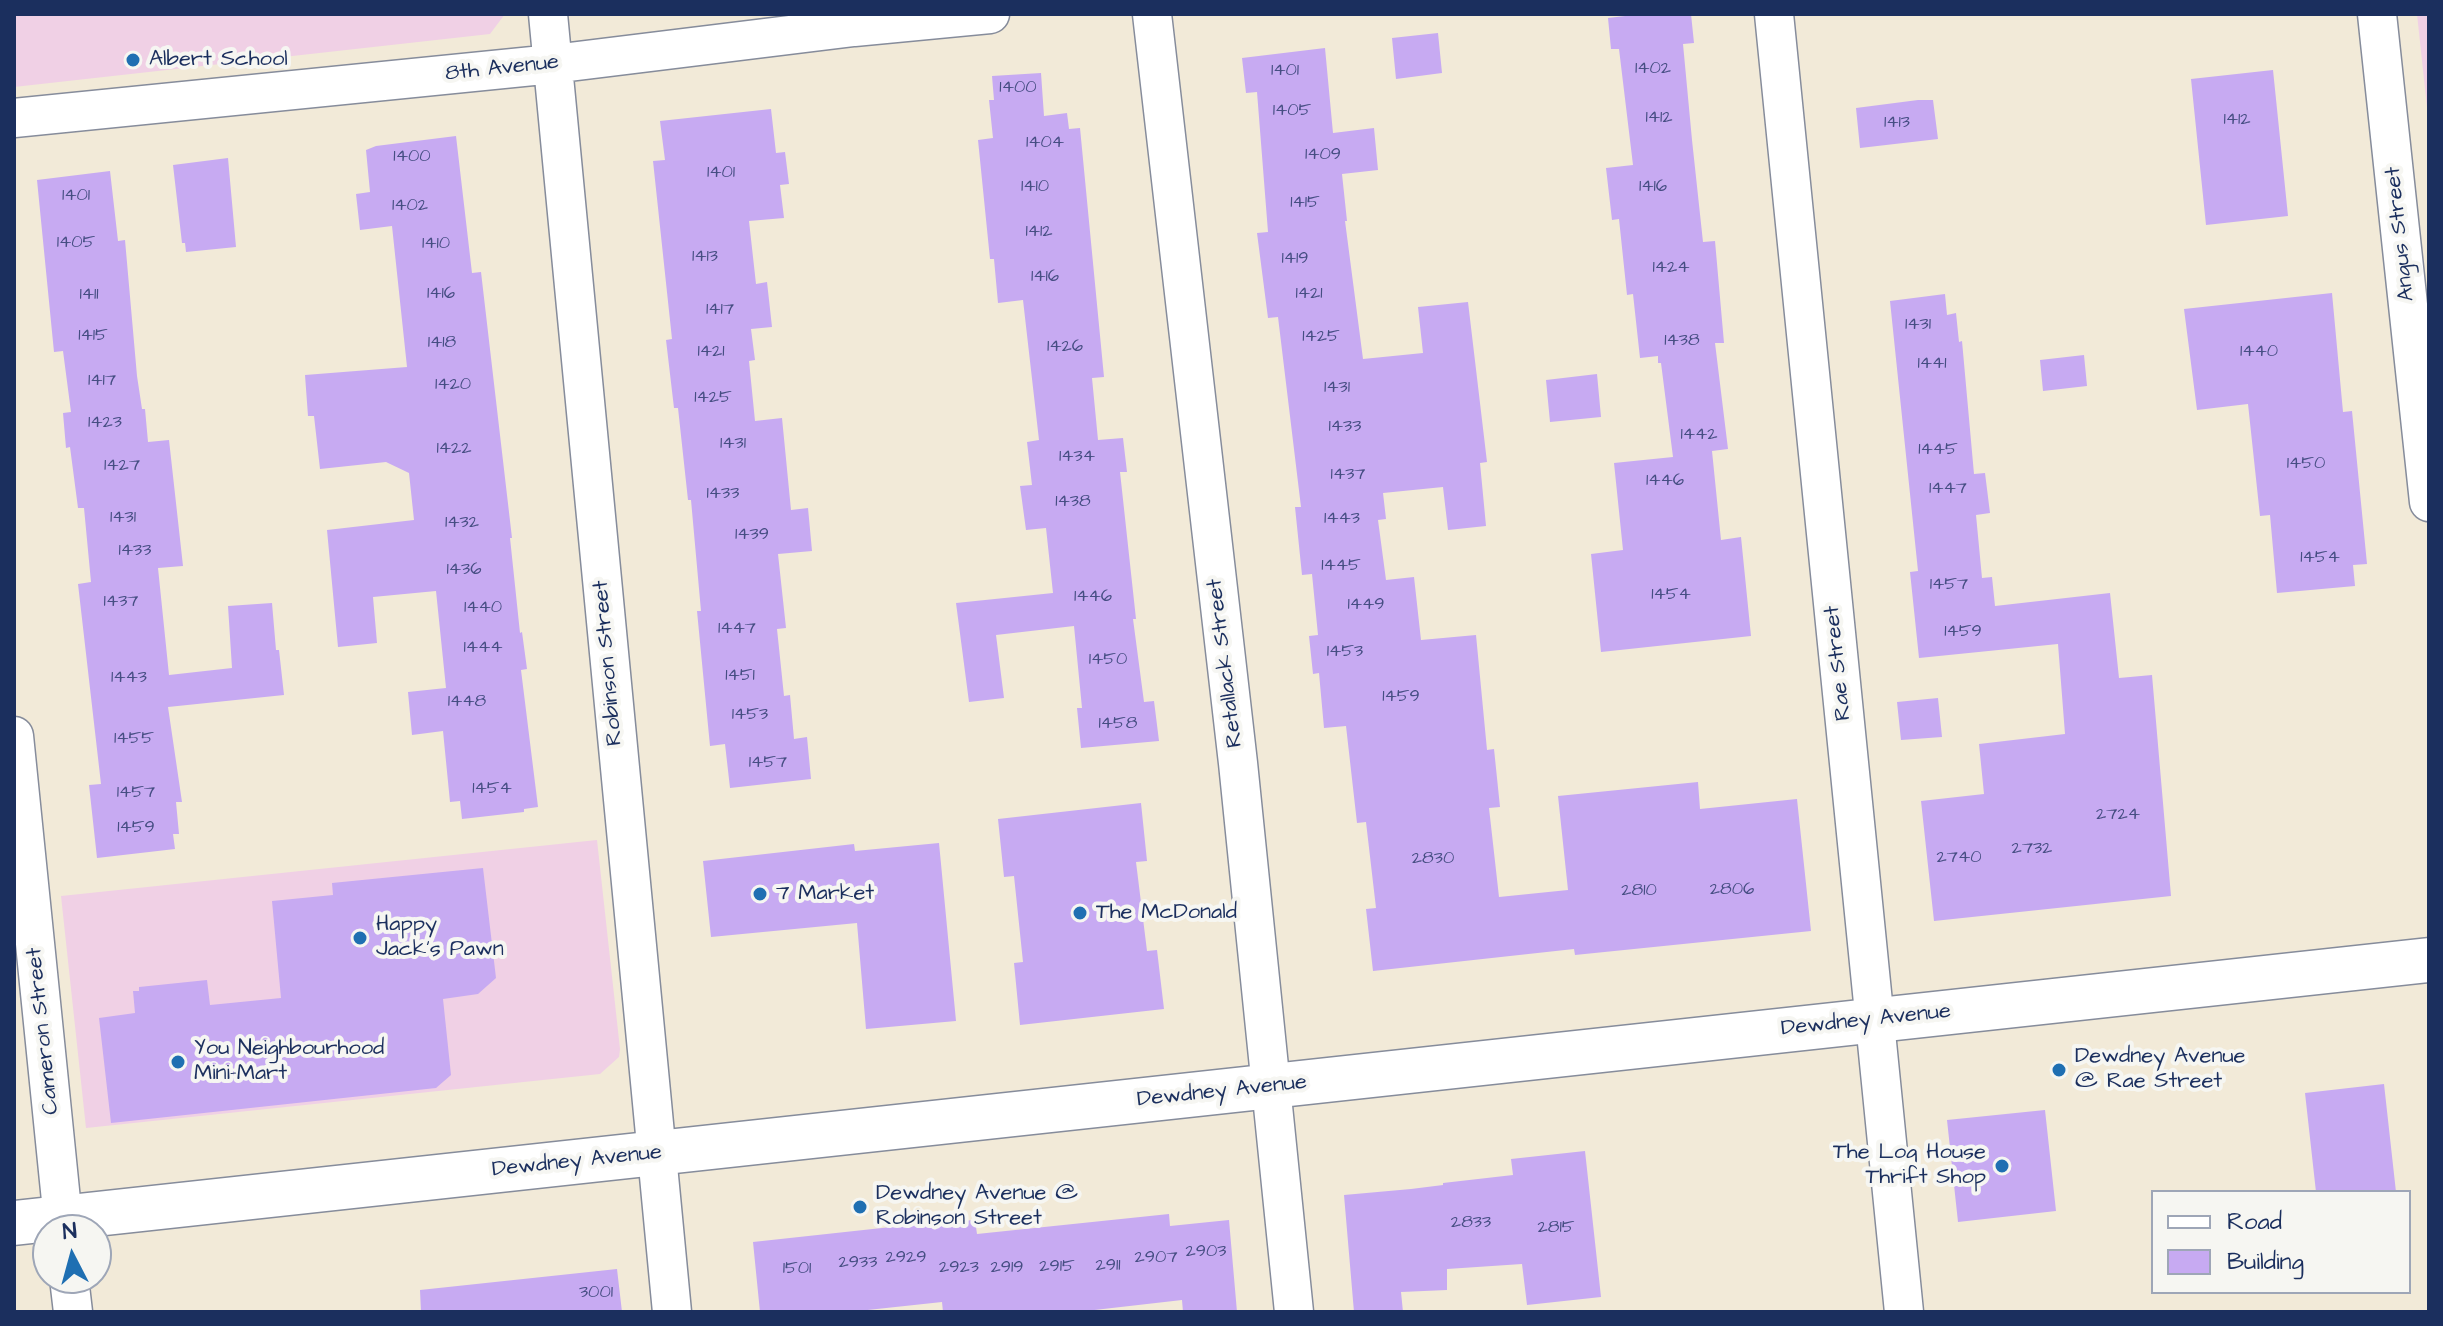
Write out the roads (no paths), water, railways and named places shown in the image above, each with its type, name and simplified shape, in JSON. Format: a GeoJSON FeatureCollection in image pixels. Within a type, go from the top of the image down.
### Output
{"type":"FeatureCollection","features":[{"type":"Feature","properties":{"kind":"main road","name":"Dewdney Avenue"},"geometry":{"type":"LineString","coordinates":[[112,1218],[657,1153],[2429,960]]}},
{"type":"Feature","properties":{"kind":"street","name":"Robinson Street"},"geometry":{"type":"LineString","coordinates":[[548,14],[672,1312]]}},
{"type":"Feature","properties":{"kind":"street","name":"8th Avenue"},"geometry":{"type":"LineString","coordinates":[[14,118],[553,64],[854,27],[990,14]]}},
{"type":"Feature","properties":{"kind":"street","name":"Retallack Street"},"geometry":{"type":"LineString","coordinates":[[1152,14],[1272,1086],[1294,1312]]}},
{"type":"Feature","properties":{"kind":"street","name":"Rae Street"},"geometry":{"type":"LineString","coordinates":[[1774,14],[1904,1312]]}},
{"type":"Feature","properties":{"kind":"street","name":"Angus Street"},"geometry":{"type":"LineString","coordinates":[[2377,14],[2429,502]]}},
{"type":"Feature","properties":{"kind":"street","name":"Cameron Street"},"geometry":{"type":"LineString","coordinates":[[14,736],[63,1214]]}},
{"type":"Feature","properties":{"kind":"place","name":"Albert School"},"geometry":{"type":"Point","coordinates":[133,60]}},
{"type":"Feature","properties":{"kind":"place","name":"7 Market"},"geometry":{"type":"Point","coordinates":[760,894]}},
{"type":"Feature","properties":{"kind":"place","name":"The McDonald"},"geometry":{"type":"Point","coordinates":[1080,913]}},
{"type":"Feature","properties":{"kind":"place","name":"Happy Jack's Pawn"},"geometry":{"type":"Point","coordinates":[360,938]}},
{"type":"Feature","properties":{"kind":"place","name":"You Neighbourhood Mini-Mart"},"geometry":{"type":"Point","coordinates":[178,1062]}},
{"type":"Feature","properties":{"kind":"place","name":"Dewdney Avenue @ Rae Street"},"geometry":{"type":"Point","coordinates":[2059,1070]}},
{"type":"Feature","properties":{"kind":"place","name":"The Log House Thrift Shop"},"geometry":{"type":"Point","coordinates":[2002,1166]}},
{"type":"Feature","properties":{"kind":"place","name":"Dewdney Avenue @ Robinson Street"},"geometry":{"type":"Point","coordinates":[860,1207]}}]}
